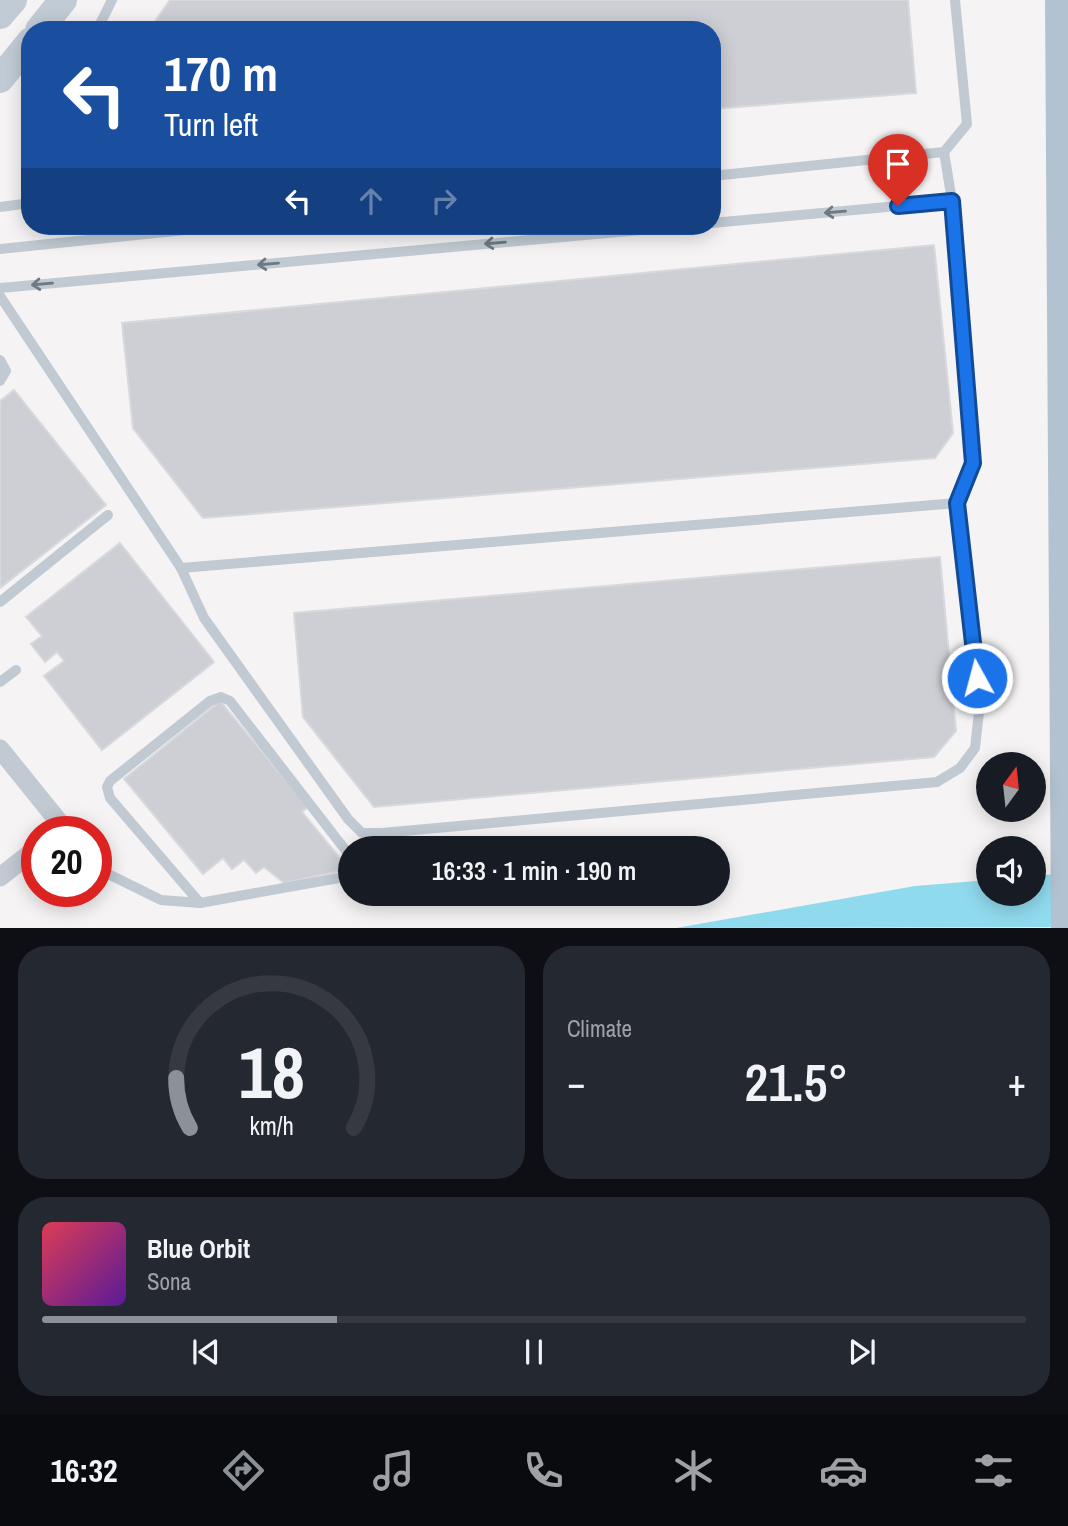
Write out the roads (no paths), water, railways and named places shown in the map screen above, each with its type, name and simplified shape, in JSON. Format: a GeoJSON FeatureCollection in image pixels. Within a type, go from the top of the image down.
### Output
{"type":"FeatureCollection","features":[{"type":"Feature","properties":{"kind":"main road"},"geometry":{"type":"LineString","coordinates":[[0,15],[13,0]]}},
{"type":"Feature","properties":{"kind":"main road"},"geometry":{"type":"LineString","coordinates":[[46,21],[63,0]]}},
{"type":"Feature","properties":{"kind":"main road"},"geometry":{"type":"LineString","coordinates":[[1061,0],[1067,928]]}},
{"type":"Feature","properties":{"kind":"main road"},"geometry":{"type":"LineString","coordinates":[[0,79],[21,53]]}},
{"type":"Feature","properties":{"kind":"street"},"geometry":{"type":"LineString","coordinates":[[2,755],[51,816]]}},
{"type":"Feature","properties":{"kind":"street"},"geometry":{"type":"LineString","coordinates":[[0,877],[21,861]]}},
{"type":"Feature","properties":{"kind":"lane"},"geometry":{"type":"LineString","coordinates":[[102,21],[112,0]]}},
{"type":"Feature","properties":{"kind":"lane"},"geometry":{"type":"LineString","coordinates":[[721,175],[944,152],[967,124],[955,0]]}},
{"type":"Feature","properties":{"kind":"lane"},"geometry":{"type":"LineString","coordinates":[[0,296],[181,568],[204,618],[348,819],[362,833],[937,782],[960,768],[975,748],[980,703],[957,503],[973,463],[952,201],[944,152]]}},
{"type":"Feature","properties":{"kind":"lane"},"geometry":{"type":"LineString","coordinates":[[721,222],[952,201]]}},
{"type":"Feature","properties":{"kind":"lane"},"geometry":{"type":"LineString","coordinates":[[0,207],[21,204]]}},
{"type":"Feature","properties":{"kind":"lane"},"geometry":{"type":"LineString","coordinates":[[0,249],[137,235]]}},
{"type":"Feature","properties":{"kind":"lane"},"geometry":{"type":"LineString","coordinates":[[0,288],[586,235]]}},
{"type":"Feature","properties":{"kind":"lane"},"geometry":{"type":"LineString","coordinates":[[0,360],[6,371],[0,381]]}},
{"type":"Feature","properties":{"kind":"lane"},"geometry":{"type":"LineString","coordinates":[[181,568],[957,503]]}},
{"type":"Feature","properties":{"kind":"lane"},"geometry":{"type":"LineString","coordinates":[[0,602],[108,515]]}},
{"type":"Feature","properties":{"kind":"lane"},"geometry":{"type":"LineString","coordinates":[[0,682],[16,670]]}},
{"type":"Feature","properties":{"kind":"lane"},"geometry":{"type":"LineString","coordinates":[[200,903],[110,798],[107,787],[110,781],[210,701],[220,697],[230,701],[338,840]]}},
{"type":"Feature","properties":{"kind":"lane"},"geometry":{"type":"LineString","coordinates":[[112,876],[161,901],[200,903],[338,878]]}},
{"type":"Feature","properties":{"kind":"water"},"geometry":{"type":"Polygon","coordinates":[[[1068,873],[1068,927],[676,928],[915,886],[976,881],[976,906],[1046,906],[1046,875],[1068,873]]]}}]}
